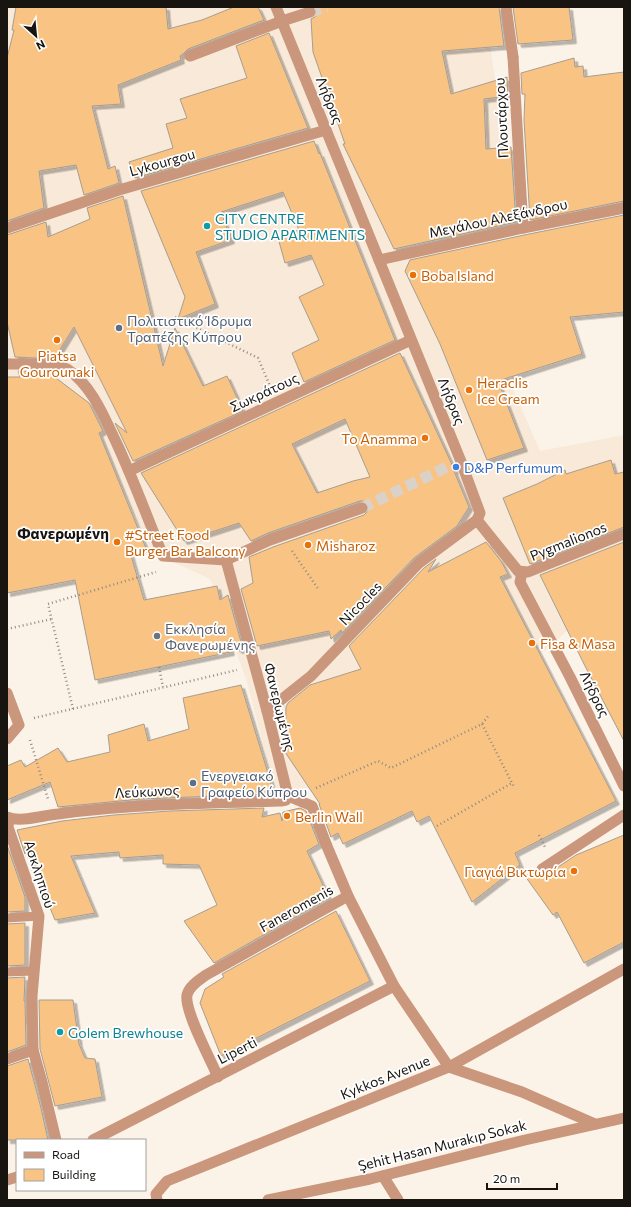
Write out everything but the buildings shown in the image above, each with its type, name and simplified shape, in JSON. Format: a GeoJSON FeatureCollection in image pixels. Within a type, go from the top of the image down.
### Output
{"type":"FeatureCollection","features":[{"type":"Feature","properties":{"kind":"street","name":"Λήδρας"},"geometry":{"type":"LineString","coordinates":[[276,7],[411,340],[455,462],[480,513],[477,520]]}},
{"type":"Feature","properties":{"kind":"street","name":"Πλουτάρχου"},"geometry":{"type":"LineString","coordinates":[[506,7],[513,58],[523,228]]}},
{"type":"Feature","properties":{"kind":"street"},"geometry":{"type":"LineString","coordinates":[[190,56],[310,12]]}},
{"type":"Feature","properties":{"kind":"street","name":"Lykourgou"},"geometry":{"type":"LineString","coordinates":[[7,228],[120,190],[326,130]]}},
{"type":"Feature","properties":{"kind":"street","name":"Μεγάλου Αλεξάνδρου"},"geometry":{"type":"LineString","coordinates":[[379,260],[523,228],[624,208]]}},
{"type":"Feature","properties":{"kind":"street","name":"Σωκράτους"},"geometry":{"type":"LineString","coordinates":[[129,471],[411,340]]}},
{"type":"Feature","properties":{"kind":"street"},"geometry":{"type":"LineString","coordinates":[[7,364],[66,368],[78,378],[99,406],[129,471],[163,556],[226,560],[282,535],[362,508]]}},
{"type":"Feature","properties":{"kind":"street"},"geometry":{"type":"LineString","coordinates":[[477,520],[518,571],[522,572]]}},
{"type":"Feature","properties":{"kind":"street","name":"Nicocles"},"geometry":{"type":"LineString","coordinates":[[267,711],[311,676],[419,563],[477,520]]}},
{"type":"Feature","properties":{"kind":"street","name":"Pygmalionos"},"geometry":{"type":"LineString","coordinates":[[522,572],[528,572],[624,534]]}},
{"type":"Feature","properties":{"kind":"street","name":"Φανερωμένης"},"geometry":{"type":"LineString","coordinates":[[226,560],[267,711],[288,796]]}},
{"type":"Feature","properties":{"kind":"street","name":"Λήδρας"},"geometry":{"type":"LineString","coordinates":[[522,572],[520,582],[570,677],[624,786]]}},
{"type":"Feature","properties":{"kind":"street"},"geometry":{"type":"LineString","coordinates":[[7,693],[19,725],[7,739]]}},
{"type":"Feature","properties":{"kind":"street"},"geometry":{"type":"LineString","coordinates":[[288,796],[312,806],[348,896]]}},
{"type":"Feature","properties":{"kind":"street","name":"Λεύκωνος"},"geometry":{"type":"LineString","coordinates":[[8,818],[23,819],[100,808],[143,805],[281,801],[286,800],[288,796]]}},
{"type":"Feature","properties":{"kind":"street"},"geometry":{"type":"LineString","coordinates":[[542,869],[624,815]]}},
{"type":"Feature","properties":{"kind":"street","name":"Ασκληπιού"},"geometry":{"type":"LineString","coordinates":[[8,818],[8,827],[39,916],[32,996],[33,1050],[56,1139]]}},
{"type":"Feature","properties":{"kind":"street","name":"Faneromenis"},"geometry":{"type":"LineString","coordinates":[[218,1077],[194,1023],[188,1005],[187,996],[191,987],[206,975],[348,896],[394,986],[449,1067]]}},
{"type":"Feature","properties":{"kind":"street","name":"Kykkos Avenue"},"geometry":{"type":"LineString","coordinates":[[157,1200],[156,1194],[167,1181],[449,1067],[624,969]]}},
{"type":"Feature","properties":{"kind":"street","name":"Liperti"},"geometry":{"type":"LineString","coordinates":[[95,1139],[394,986]]}},
{"type":"Feature","properties":{"kind":"street"},"geometry":{"type":"LineString","coordinates":[[7,1059],[33,1050]]}},
{"type":"Feature","properties":{"kind":"street"},"geometry":{"type":"LineString","coordinates":[[449,1067],[522,1092],[595,1124]]}},
{"type":"Feature","properties":{"kind":"street","name":"Şehit Hasan Murakıp Sokak"},"geometry":{"type":"LineString","coordinates":[[268,1200],[298,1197],[525,1140],[624,1118]]}},
{"type":"Feature","properties":{"kind":"street"},"geometry":{"type":"LineString","coordinates":[[383,1176],[398,1200]]}},
{"type":"Feature","properties":{"kind":"lane"},"geometry":{"type":"LineString","coordinates":[[7,918],[39,916]]}},
{"type":"Feature","properties":{"kind":"lane"},"geometry":{"type":"LineString","coordinates":[[7,972],[34,971]]}},
{"type":"Feature","properties":{"kind":"path"},"geometry":{"type":"LineString","coordinates":[[175,317],[258,358],[272,390]]}},
{"type":"Feature","properties":{"kind":"path"},"geometry":{"type":"LineString","coordinates":[[282,535],[319,590]]}},
{"type":"Feature","properties":{"kind":"path"},"geometry":{"type":"LineString","coordinates":[[74,708],[48,604],[159,571]]}},
{"type":"Feature","properties":{"kind":"path"},"geometry":{"type":"LineString","coordinates":[[7,628],[52,619]]}},
{"type":"Feature","properties":{"kind":"path"},"geometry":{"type":"LineString","coordinates":[[159,667],[163,687]]}},
{"type":"Feature","properties":{"kind":"path"},"geometry":{"type":"LineString","coordinates":[[35,717],[236,670]]}},
{"type":"Feature","properties":{"kind":"path"},"geometry":{"type":"LineString","coordinates":[[288,796],[299,796],[378,761],[391,768],[482,724],[489,715]]}},
{"type":"Feature","properties":{"kind":"path"},"geometry":{"type":"LineString","coordinates":[[482,724],[514,787]]}},
{"type":"Feature","properties":{"kind":"path"},"geometry":{"type":"LineString","coordinates":[[19,725],[30,740],[53,814]]}},
{"type":"Feature","properties":{"kind":"path"},"geometry":{"type":"LineString","coordinates":[[437,826],[512,782]]}},
{"type":"Feature","properties":{"kind":"shaded area"},"geometry":{"type":"Polygon","coordinates":[[[7,7],[485,7],[515,224],[448,240],[540,451],[624,435],[624,578],[546,650],[368,729],[376,766],[277,798],[247,682],[210,579],[152,552],[104,450],[7,488],[7,7]]]}},
{"type":"Feature","properties":{"kind":"tunnel"},"geometry":{"type":"LineString","coordinates":[[310,12],[327,7]]}},
{"type":"Feature","properties":{"kind":"tunnel"},"geometry":{"type":"LineString","coordinates":[[362,508],[451,465]]}},
{"type":"Feature","properties":{"kind":"place","name":"CITY CENTRE STUDIO APARTMENTS"},"geometry":{"type":"Point","coordinates":[207,226]}},
{"type":"Feature","properties":{"kind":"place","name":"Boba Island"},"geometry":{"type":"Point","coordinates":[413,275]}},
{"type":"Feature","properties":{"kind":"place","name":"Πολιτιστικό Ίδρυμα Τραπέζης Κύπρου"},"geometry":{"type":"Point","coordinates":[119,328]}},
{"type":"Feature","properties":{"kind":"place","name":"Piatsa Gourounaki"},"geometry":{"type":"Point","coordinates":[57,340]}},
{"type":"Feature","properties":{"kind":"place","name":"Heraclis Ice Cream"},"geometry":{"type":"Point","coordinates":[469,390]}},
{"type":"Feature","properties":{"kind":"place","name":"To Anamma"},"geometry":{"type":"Point","coordinates":[425,438]}},
{"type":"Feature","properties":{"kind":"place","name":"D&P Perfumum"},"geometry":{"type":"Point","coordinates":[456,467]}},
{"type":"Feature","properties":{"kind":"place","name":"#Street Food Burger Bar Balcony"},"geometry":{"type":"Point","coordinates":[117,542]}},
{"type":"Feature","properties":{"kind":"place","name":"Misharoz"},"geometry":{"type":"Point","coordinates":[308,545]}},
{"type":"Feature","properties":{"kind":"place","name":"Εκκλησία Φανερωμένης"},"geometry":{"type":"Point","coordinates":[157,636]}},
{"type":"Feature","properties":{"kind":"place","name":"Fisa & Masa"},"geometry":{"type":"Point","coordinates":[532,643]}},
{"type":"Feature","properties":{"kind":"place","name":"Ενεργειακό Γραφείο Κύπρου"},"geometry":{"type":"Point","coordinates":[193,783]}},
{"type":"Feature","properties":{"kind":"place","name":"Berlin Wall"},"geometry":{"type":"Point","coordinates":[287,816]}},
{"type":"Feature","properties":{"kind":"place","name":"Γιαγιά Βικτωρία"},"geometry":{"type":"Point","coordinates":[574,871]}},
{"type":"Feature","properties":{"kind":"place","name":"Golem Brewhouse"},"geometry":{"type":"Point","coordinates":[60,1032]}},
{"type":"Feature","properties":{"kind":"district","name":"Φανερωμένη"},"geometry":{"type":"Point","coordinates":[63,533]}}]}
